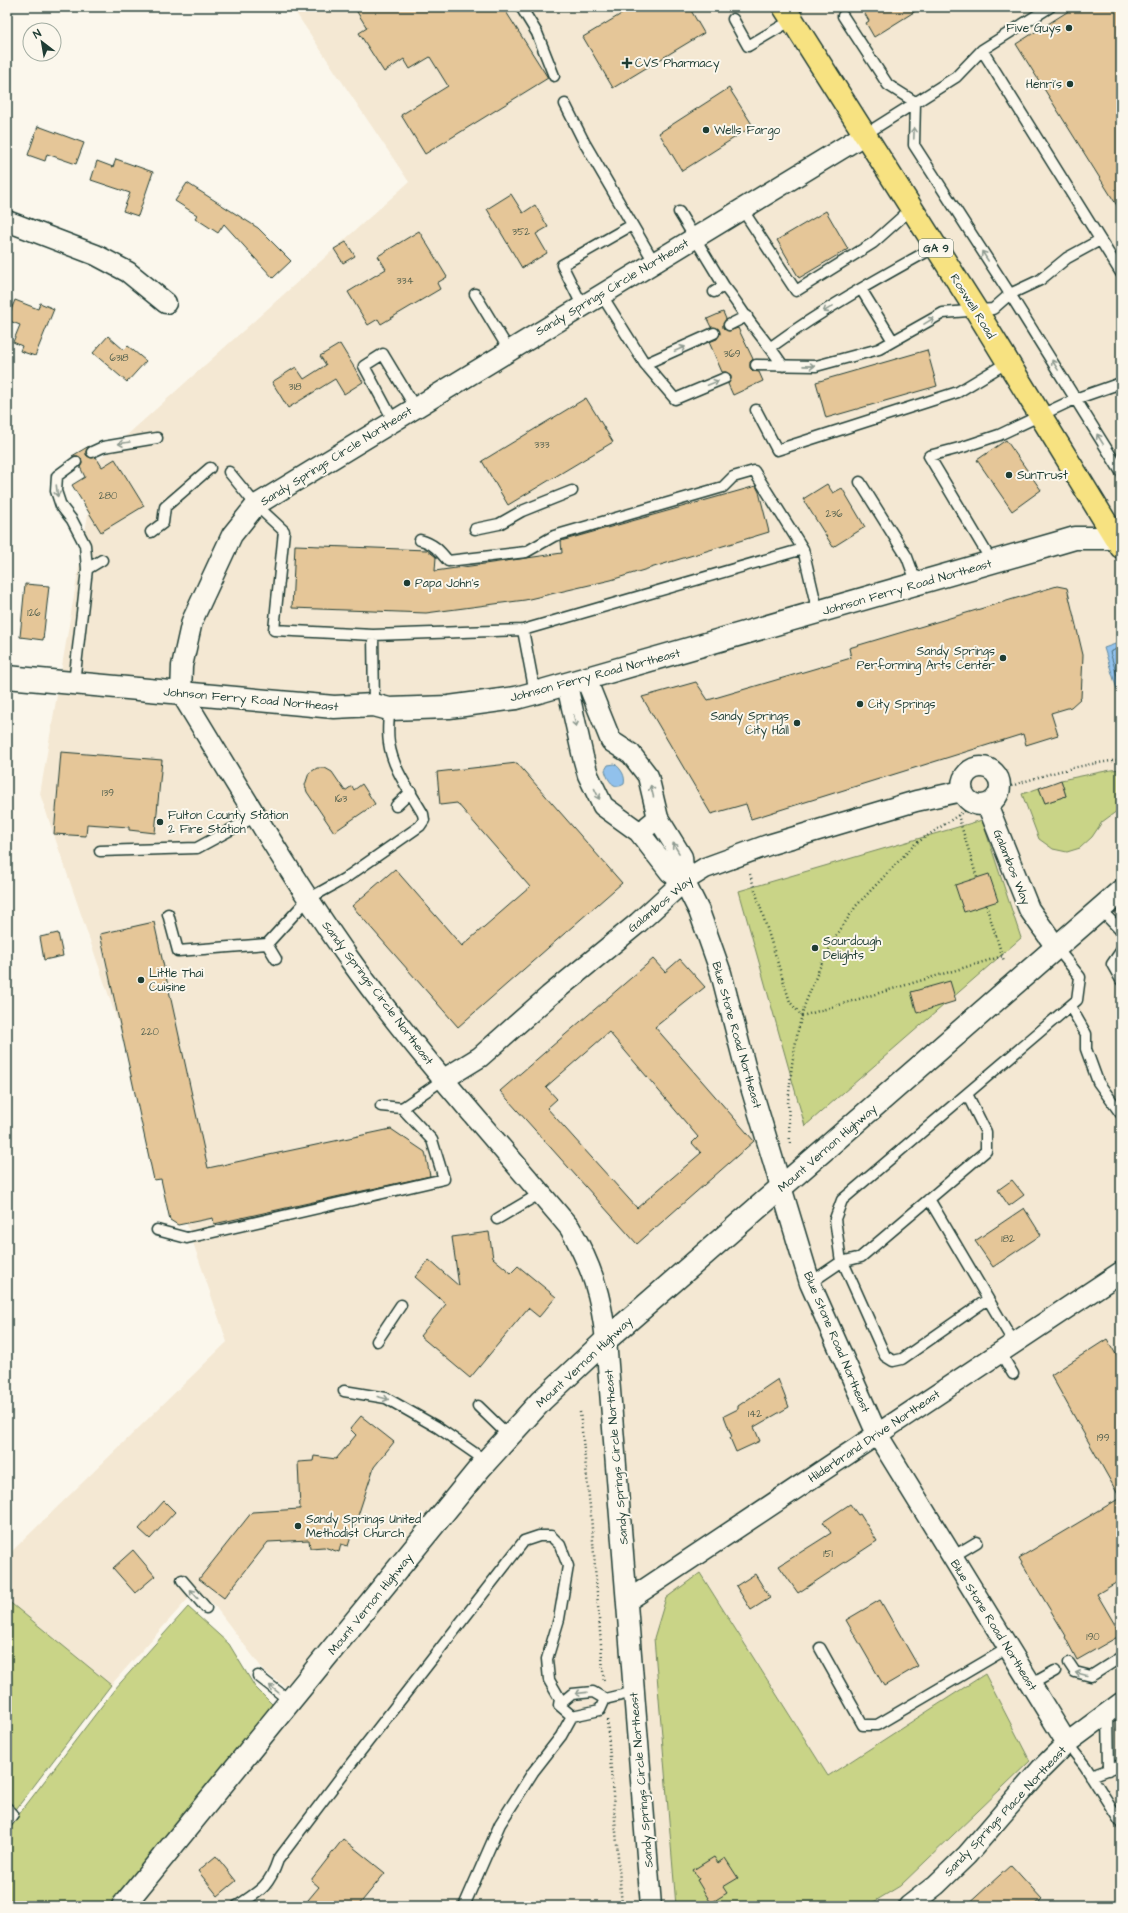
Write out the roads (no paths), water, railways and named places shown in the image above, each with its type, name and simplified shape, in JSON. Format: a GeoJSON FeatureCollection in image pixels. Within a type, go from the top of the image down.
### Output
{"type":"FeatureCollection","features":[{"type":"Feature","properties":{"kind":"main road","name":"Roswell Road"},"geometry":{"type":"LineString","coordinates":[[788,13],[976,310],[1119,541]]}},
{"type":"Feature","properties":{"kind":"street","name":"Sandy Springs Circle Northeast"},"geometry":{"type":"LineString","coordinates":[[651,1906],[606,1340],[603,1312],[596,1282],[584,1254],[570,1228],[444,1079],[351,961],[308,899],[181,693],[182,666],[192,622],[232,535],[256,504],[695,236],[864,135]]}},
{"type":"Feature","properties":{"kind":"street"},"geometry":{"type":"LineString","coordinates":[[7,221],[96,255],[128,272],[166,303]]}},
{"type":"Feature","properties":{"kind":"street","name":"Johnson Ferry Road Northeast"},"geometry":{"type":"LineString","coordinates":[[7,677],[334,707],[449,707],[516,698],[576,682],[1075,538],[1119,541]]}},
{"type":"Feature","properties":{"kind":"street"},"geometry":{"type":"LineString","coordinates":[[576,682],[611,741],[583,757]]}},
{"type":"Feature","properties":{"kind":"street","name":"Blue Stone Road Northeast"},"geometry":{"type":"LineString","coordinates":[[576,682],[583,757],[588,775],[602,806],[639,832],[670,872],[684,881]]}},
{"type":"Feature","properties":{"kind":"street","name":"Blue Stone Road Northeast"},"geometry":{"type":"LineString","coordinates":[[611,741],[631,754],[648,776],[658,818],[682,857],[684,881],[699,911],[721,973],[747,1074],[810,1283],[877,1434],[1066,1743]]}},
{"type":"Feature","properties":{"kind":"street","name":"Galambos Way"},"geometry":{"type":"LineString","coordinates":[[444,1079],[480,1057],[549,996],[638,923],[684,881],[705,868],[768,845],[916,801],[981,797],[1029,909],[1056,948]]}},
{"type":"Feature","properties":{"kind":"street"},"geometry":{"type":"LineString","coordinates":[[639,832],[658,818]]}},
{"type":"Feature","properties":{"kind":"street","name":"Mount Vernon Highway"},"geometry":{"type":"LineString","coordinates":[[123,1906],[486,1461],[541,1401],[606,1340],[1121,891]]}},
{"type":"Feature","properties":{"kind":"street","name":"Hilderbrand Drive Northeast"},"geometry":{"type":"LineString","coordinates":[[627,1601],[1121,1272]]}},
{"type":"Feature","properties":{"kind":"street","name":"Sandy Springs Place Northeast"},"geometry":{"type":"LineString","coordinates":[[909,1906],[936,1885],[967,1855],[1041,1769],[1066,1743],[1114,1707]]}},
{"type":"Feature","properties":{"kind":"lane"},"geometry":{"type":"LineString","coordinates":[[521,7],[537,33],[554,76]]}},
{"type":"Feature","properties":{"kind":"lane"},"geometry":{"type":"LineString","coordinates":[[864,135],[956,77],[982,50],[1050,7]]}},
{"type":"Feature","properties":{"kind":"lane"},"geometry":{"type":"LineString","coordinates":[[733,19],[748,46],[788,13]]}},
{"type":"Feature","properties":{"kind":"lane"},"geometry":{"type":"LineString","coordinates":[[843,16],[888,85],[915,102]]}},
{"type":"Feature","properties":{"kind":"lane"},"geometry":{"type":"LineString","coordinates":[[982,50],[1121,273]]}},
{"type":"Feature","properties":{"kind":"lane"},"geometry":{"type":"LineString","coordinates":[[915,102],[914,146],[1010,294],[1121,472]]}},
{"type":"Feature","properties":{"kind":"lane"},"geometry":{"type":"LineString","coordinates":[[564,104],[584,142],[654,262]]}},
{"type":"Feature","properties":{"kind":"lane"},"geometry":{"type":"LineString","coordinates":[[742,209],[796,291],[873,243],[911,209]]}},
{"type":"Feature","properties":{"kind":"lane"},"geometry":{"type":"LineString","coordinates":[[679,212],[695,236],[724,286],[756,330],[771,347],[783,366]]}},
{"type":"Feature","properties":{"kind":"lane"},"geometry":{"type":"LineString","coordinates":[[582,305],[562,265],[632,225]]}},
{"type":"Feature","properties":{"kind":"lane"},"geometry":{"type":"LineString","coordinates":[[756,365],[816,366],[879,349],[943,312],[993,309],[1010,294],[1040,280],[1067,258],[1100,240]]}},
{"type":"Feature","properties":{"kind":"lane"},"geometry":{"type":"LineString","coordinates":[[771,347],[797,328],[861,289],[935,247]]}},
{"type":"Feature","properties":{"kind":"lane"},"geometry":{"type":"LineString","coordinates":[[714,292],[724,286]]}},
{"type":"Feature","properties":{"kind":"lane"},"geometry":{"type":"LineString","coordinates":[[861,289],[893,341]]}},
{"type":"Feature","properties":{"kind":"lane"},"geometry":{"type":"LineString","coordinates":[[475,294],[509,350]]}},
{"type":"Feature","properties":{"kind":"lane"},"geometry":{"type":"LineString","coordinates":[[601,294],[637,341],[645,364],[675,399],[725,378]]}},
{"type":"Feature","properties":{"kind":"lane"},"geometry":{"type":"LineString","coordinates":[[729,325],[747,316]]}},
{"type":"Feature","properties":{"kind":"lane"},"geometry":{"type":"LineString","coordinates":[[645,364],[714,332]]}},
{"type":"Feature","properties":{"kind":"lane"},"geometry":{"type":"LineString","coordinates":[[393,420],[364,366],[383,354],[415,407]]}},
{"type":"Feature","properties":{"kind":"lane"},"geometry":{"type":"LineString","coordinates":[[756,410],[777,450],[958,392],[1008,362]]}},
{"type":"Feature","properties":{"kind":"lane"},"geometry":{"type":"LineString","coordinates":[[992,562],[929,456],[963,448],[999,435],[1075,399],[1121,383]]}},
{"type":"Feature","properties":{"kind":"lane"},"geometry":{"type":"LineString","coordinates":[[92,452],[103,447],[157,438]]}},
{"type":"Feature","properties":{"kind":"lane"},"geometry":{"type":"LineString","coordinates":[[74,684],[87,569],[85,545],[72,520],[61,506],[56,491],[57,476],[76,462]]}},
{"type":"Feature","properties":{"kind":"lane"},"geometry":{"type":"LineString","coordinates":[[151,532],[163,523],[165,507],[210,468]]}},
{"type":"Feature","properties":{"kind":"lane"},"geometry":{"type":"LineString","coordinates":[[420,540],[429,542],[441,551],[448,561],[526,552],[554,536],[722,487],[733,477],[754,471],[802,549],[818,613]]}},
{"type":"Feature","properties":{"kind":"lane"},"geometry":{"type":"LineString","coordinates":[[229,472],[256,504],[284,531],[274,630],[373,635],[523,630],[802,549]]}},
{"type":"Feature","properties":{"kind":"lane"},"geometry":{"type":"LineString","coordinates":[[860,482],[907,557],[917,584]]}},
{"type":"Feature","properties":{"kind":"lane"},"geometry":{"type":"LineString","coordinates":[[475,529],[499,524],[522,511],[572,491]]}},
{"type":"Feature","properties":{"kind":"lane"},"geometry":{"type":"LineString","coordinates":[[87,569],[102,560]]}},
{"type":"Feature","properties":{"kind":"lane"},"geometry":{"type":"LineString","coordinates":[[523,630],[535,693]]}},
{"type":"Feature","properties":{"kind":"lane"},"geometry":{"type":"LineString","coordinates":[[168,914],[178,951],[267,944],[308,899],[344,879],[420,826],[424,820],[423,814],[392,758],[382,707],[373,635]]}},
{"type":"Feature","properties":{"kind":"lane"},"geometry":{"type":"LineString","coordinates":[[396,806],[411,792]]}},
{"type":"Feature","properties":{"kind":"lane"},"geometry":{"type":"LineString","coordinates":[[100,851],[197,848],[256,816]]}},
{"type":"Feature","properties":{"kind":"lane"},"geometry":{"type":"LineString","coordinates":[[1100,909],[1121,931]]}},
{"type":"Feature","properties":{"kind":"lane"},"geometry":{"type":"LineString","coordinates":[[267,944],[276,959]]}},
{"type":"Feature","properties":{"kind":"lane"},"geometry":{"type":"LineString","coordinates":[[988,1299],[902,1359],[893,1361],[885,1356],[878,1343],[842,1262],[834,1219],[842,1200],[1077,1000],[1080,977],[1056,948]]}},
{"type":"Feature","properties":{"kind":"lane"},"geometry":{"type":"LineString","coordinates":[[1121,951],[1112,964],[1121,980]]}},
{"type":"Feature","properties":{"kind":"lane"},"geometry":{"type":"LineString","coordinates":[[1070,1006],[1086,1034],[1086,1050],[1098,1082],[1121,1114]]}},
{"type":"Feature","properties":{"kind":"lane"},"geometry":{"type":"LineString","coordinates":[[381,1106],[402,1108],[444,1079]]}},
{"type":"Feature","properties":{"kind":"lane"},"geometry":{"type":"LineString","coordinates":[[810,1283],[842,1262],[861,1257],[986,1151],[986,1132],[967,1094]]}},
{"type":"Feature","properties":{"kind":"lane"},"geometry":{"type":"LineString","coordinates":[[157,1230],[187,1238],[444,1178],[432,1140],[402,1108]]}},
{"type":"Feature","properties":{"kind":"lane"},"geometry":{"type":"LineString","coordinates":[[497,1219],[541,1193]]}},
{"type":"Feature","properties":{"kind":"lane"},"geometry":{"type":"LineString","coordinates":[[930,1199],[988,1299],[1007,1348],[1013,1374]]}},
{"type":"Feature","properties":{"kind":"lane"},"geometry":{"type":"LineString","coordinates":[[378,1341],[401,1305]]}},
{"type":"Feature","properties":{"kind":"lane"},"geometry":{"type":"LineString","coordinates":[[344,1391],[386,1398],[437,1426],[486,1461]]}},
{"type":"Feature","properties":{"kind":"lane"},"geometry":{"type":"LineString","coordinates":[[478,1406],[509,1436]]}},
{"type":"Feature","properties":{"kind":"lane"},"geometry":{"type":"LineString","coordinates":[[237,1906],[264,1888],[274,1873],[278,1860],[524,1541],[539,1536],[551,1536],[560,1545],[568,1566],[560,1619],[547,1659],[549,1680],[560,1699],[559,1705]]}},
{"type":"Feature","properties":{"kind":"lane"},"geometry":{"type":"LineString","coordinates":[[952,1557],[977,1542]]}},
{"type":"Feature","properties":{"kind":"lane"},"geometry":{"type":"LineString","coordinates":[[182,1580],[206,1608]]}},
{"type":"Feature","properties":{"kind":"lane"},"geometry":{"type":"LineString","coordinates":[[820,1648],[863,1725],[877,1725],[1008,1648]]}},
{"type":"Feature","properties":{"kind":"lane"},"geometry":{"type":"LineString","coordinates":[[1069,1663],[1075,1672],[1091,1676],[1121,1657]]}},
{"type":"Feature","properties":{"kind":"lane"},"geometry":{"type":"LineString","coordinates":[[1030,1685],[1055,1670]]}},
{"type":"Feature","properties":{"kind":"lane"},"geometry":{"type":"LineString","coordinates":[[258,1676],[290,1701]]}},
{"type":"Feature","properties":{"kind":"lane"},"geometry":{"type":"LineString","coordinates":[[559,1705],[572,1694],[592,1692],[605,1699],[634,1692]]}},
{"type":"Feature","properties":{"kind":"lane"},"geometry":{"type":"LineString","coordinates":[[464,1906],[500,1824],[533,1772],[561,1736],[572,1716],[600,1710],[605,1699]]}},
{"type":"Feature","properties":{"kind":"lane"},"geometry":{"type":"LineString","coordinates":[[559,1705],[572,1716]]}},
{"type":"Feature","properties":{"kind":"lane"},"geometry":{"type":"LineString","coordinates":[[1109,1770],[1114,1707]]}},
{"type":"Feature","properties":{"kind":"lane"},"geometry":{"type":"LineString","coordinates":[[1066,1743],[1085,1766],[1121,1823]]}},
{"type":"Feature","properties":{"kind":"lane"},"geometry":{"type":"LineString","coordinates":[[1091,1776],[1121,1765]]}},
{"type":"Feature","properties":{"kind":"lane"},"geometry":{"type":"LineString","coordinates":[[7,1808],[14,1814],[7,1822]]}},
{"type":"Feature","properties":{"kind":"water"},"geometry":{"type":"Polygon","coordinates":[[[1121,642],[1121,702],[1104,648],[1121,642]]]}},
{"type":"Feature","properties":{"kind":"water"},"geometry":{"type":"Polygon","coordinates":[[[615,764],[624,775],[624,784],[620,786],[614,785],[609,780],[605,770],[608,765],[615,764]]]}},
{"type":"Feature","properties":{"kind":"place","name":"Five Guys"},"geometry":{"type":"Point","coordinates":[1069,28]}},
{"type":"Feature","properties":{"kind":"place","name":"CVS Pharmacy"},"geometry":{"type":"Point","coordinates":[627,63]}},
{"type":"Feature","properties":{"kind":"place","name":"Henri's"},"geometry":{"type":"Point","coordinates":[1070,84]}},
{"type":"Feature","properties":{"kind":"place","name":"Wells Fargo"},"geometry":{"type":"Point","coordinates":[706,130]}},
{"type":"Feature","properties":{"kind":"place","name":"SunTrust"},"geometry":{"type":"Point","coordinates":[1009,475]}},
{"type":"Feature","properties":{"kind":"place","name":"Papa John's"},"geometry":{"type":"Point","coordinates":[407,583]}},
{"type":"Feature","properties":{"kind":"place","name":"Sandy Springs Performing Arts Center"},"geometry":{"type":"Point","coordinates":[1003,658]}},
{"type":"Feature","properties":{"kind":"place","name":"City Springs"},"geometry":{"type":"Point","coordinates":[860,704]}},
{"type":"Feature","properties":{"kind":"place","name":"Sandy Springs City Hall"},"geometry":{"type":"Point","coordinates":[797,723]}},
{"type":"Feature","properties":{"kind":"place","name":"Fulton County Station 2 Fire Station"},"geometry":{"type":"Point","coordinates":[160,822]}},
{"type":"Feature","properties":{"kind":"place","name":"Sourdough Delights"},"geometry":{"type":"Point","coordinates":[815,948]}},
{"type":"Feature","properties":{"kind":"place","name":"Little Thai Cuisine"},"geometry":{"type":"Point","coordinates":[141,980]}},
{"type":"Feature","properties":{"kind":"place","name":"Sandy Springs United Methodist Church"},"geometry":{"type":"Point","coordinates":[298,1526]}}]}
